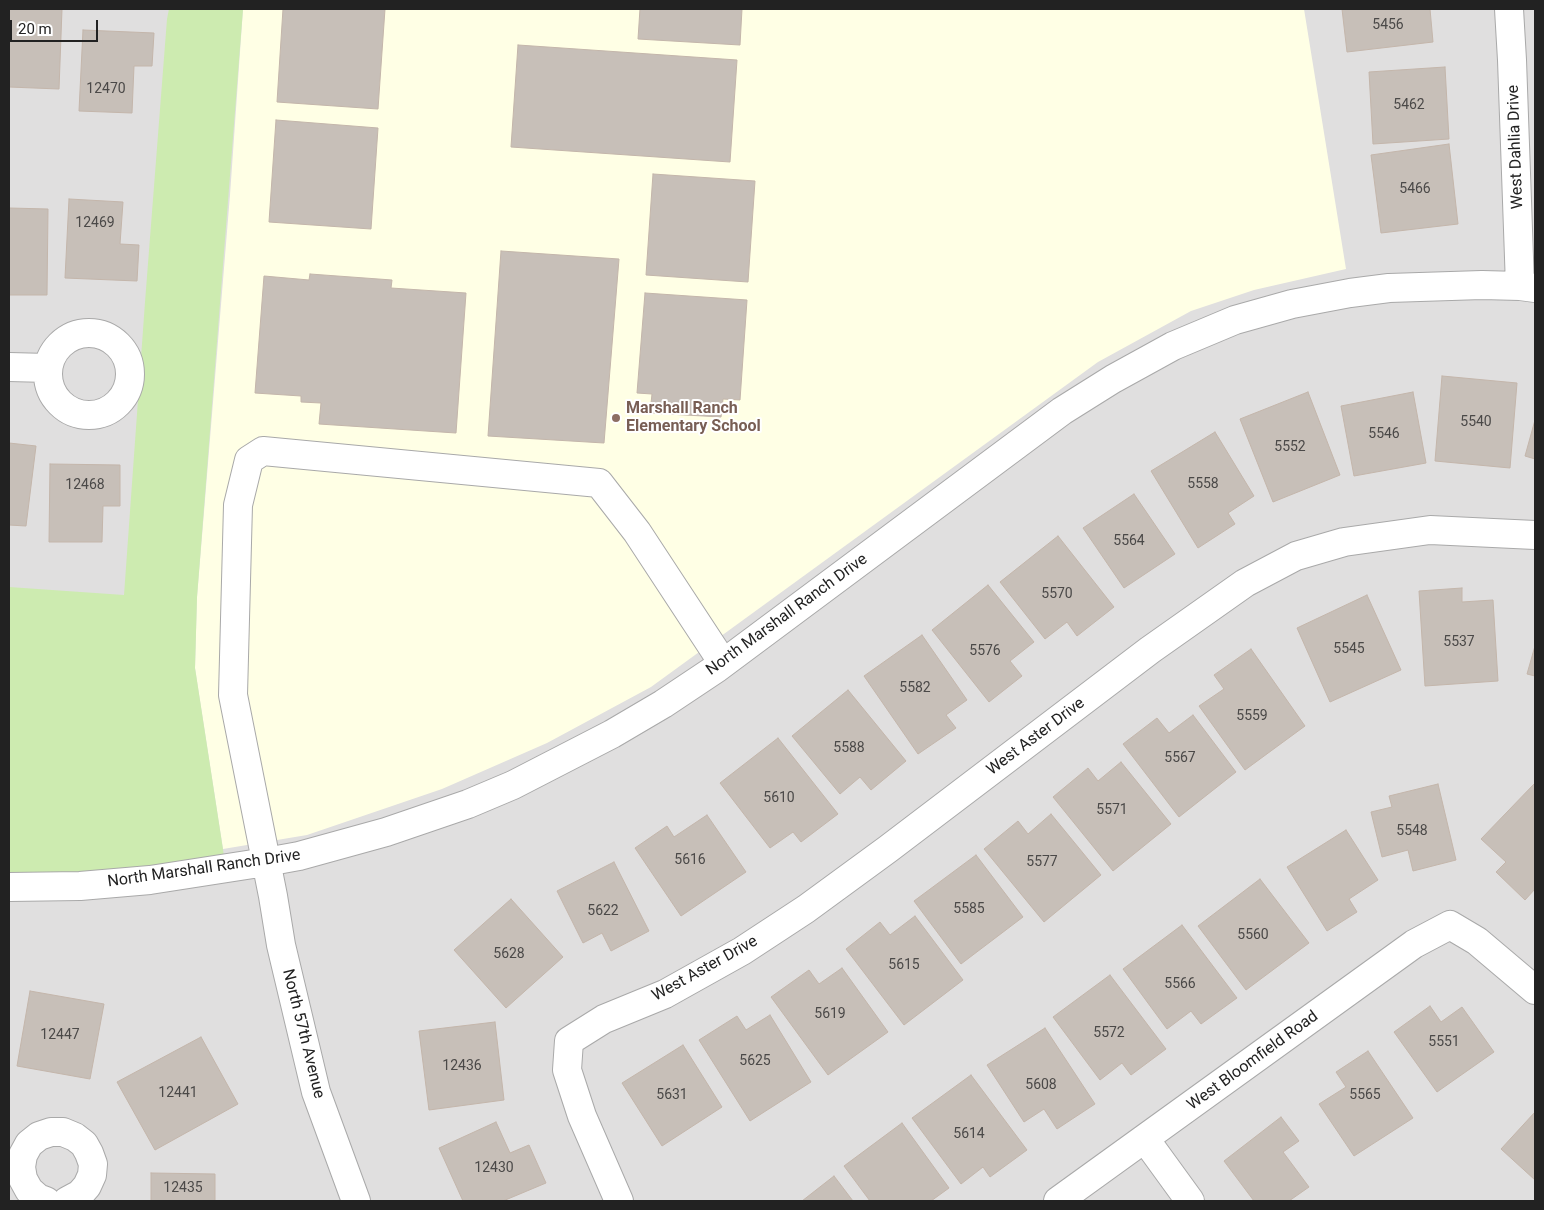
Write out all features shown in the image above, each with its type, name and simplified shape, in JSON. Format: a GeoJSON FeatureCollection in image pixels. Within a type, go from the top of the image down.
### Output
{"type":"FeatureCollection","features":[{"type":"Feature","properties":{"kind":"street","name":"West Dahlia Drive"},"geometry":{"type":"LineString","coordinates":[[1508,9],[1524,60],[1528,287]]}},
{"type":"Feature","properties":{"kind":"street","name":"North Marshall Ranch Drive"},"geometry":{"type":"LineString","coordinates":[[9,887],[80,886],[150,880],[266,862],[299,856],[386,832],[468,804],[513,785],[612,734],[663,704],[723,663],[1062,411],[1113,379],[1174,346],[1235,320],[1292,304],[1350,293],[1427,286],[1528,287]]}},
{"type":"Feature","properties":{"kind":"street"},"geometry":{"type":"LineString","coordinates":[[9,367],[48,368]]}},
{"type":"Feature","properties":{"kind":"street","name":"North 57th Avenue"},"geometry":{"type":"LineString","coordinates":[[356,1201],[316,1092],[281,945],[233,695],[238,505],[249,460],[263,451],[599,483],[637,532],[723,663]]}},
{"type":"Feature","properties":{"kind":"street","name":"West Aster Drive"},"geometry":{"type":"LineString","coordinates":[[619,1201],[582,1116],[567,1070],[569,1041],[604,1019],[665,994],[742,951],[806,909],[1150,650],[1245,583],[1296,556],[1344,542],[1430,530],[1535,535]]}},
{"type":"Feature","properties":{"kind":"street","name":"West Bloomfield Road"},"geometry":{"type":"LineString","coordinates":[[1058,1201],[1414,944],[1450,925],[1477,941],[1535,990]]}},
{"type":"Feature","properties":{"kind":"street"},"geometry":{"type":"LineString","coordinates":[[40,1200],[29,1190],[23,1180],[21,1167],[23,1155],[30,1144],[39,1136],[51,1132],[63,1132],[75,1137],[84,1144],[93,1164],[92,1175],[87,1186],[80,1194],[67,1201]]}},
{"type":"Feature","properties":{"kind":"street"},"geometry":{"type":"LineString","coordinates":[[1145,1139],[1190,1201]]}},
{"type":"Feature","properties":{"kind":"shaded area"},"geometry":{"type":"Polygon","coordinates":[[[9,9],[1535,9],[1535,1201],[9,1201],[9,9]]]}},
{"type":"Feature","properties":{"kind":"shaded area","name":"Marshall Ranch Elementary School"},"geometry":{"type":"Polygon","coordinates":[[[243,9],[1304,9],[1346,269],[1254,290],[1191,311],[1098,362],[651,687],[547,743],[442,789],[307,835],[223,849],[195,668],[197,597],[230,195],[243,9]]]}},
{"type":"Feature","properties":{"kind":"green space"},"geometry":{"type":"Polygon","coordinates":[[[169,9],[243,9],[197,597],[195,668],[226,869],[9,887],[9,587],[124,595],[169,9]]]}},
{"type":"Feature","properties":{"kind":"building"},"geometry":{"type":"Polygon","coordinates":[[[9,9],[62,9],[59,89],[9,87],[9,9]]]}},
{"type":"Feature","properties":{"kind":"building"},"geometry":{"type":"Polygon","coordinates":[[[283,9],[385,9],[378,109],[277,102],[283,9]]]}},
{"type":"Feature","properties":{"kind":"building"},"geometry":{"type":"Polygon","coordinates":[[[640,9],[742,9],[740,45],[638,39],[640,9]]]}},
{"type":"Feature","properties":{"kind":"building"},"geometry":{"type":"Polygon","coordinates":[[[1342,9],[1430,9],[1433,42],[1347,52],[1342,9]]]}},
{"type":"Feature","properties":{"kind":"building"},"geometry":{"type":"Polygon","coordinates":[[[83,30],[154,33],[152,66],[134,66],[132,113],[79,111],[83,30]]]}},
{"type":"Feature","properties":{"kind":"building"},"geometry":{"type":"Polygon","coordinates":[[[518,45],[737,60],[730,162],[511,147],[518,45]]]}},
{"type":"Feature","properties":{"kind":"building"},"geometry":{"type":"Polygon","coordinates":[[[1445,67],[1449,139],[1373,144],[1369,72],[1445,67]]]}},
{"type":"Feature","properties":{"kind":"building"},"geometry":{"type":"Polygon","coordinates":[[[276,120],[378,128],[371,229],[269,222],[276,120]]]}},
{"type":"Feature","properties":{"kind":"building"},"geometry":{"type":"Polygon","coordinates":[[[1449,144],[1458,224],[1381,233],[1371,155],[1449,144]]]}},
{"type":"Feature","properties":{"kind":"building"},"geometry":{"type":"Polygon","coordinates":[[[653,174],[755,181],[748,282],[646,275],[653,174]]]}},
{"type":"Feature","properties":{"kind":"building"},"geometry":{"type":"Polygon","coordinates":[[[69,199],[123,202],[120,244],[139,245],[137,281],[65,278],[69,199]]]}},
{"type":"Feature","properties":{"kind":"building"},"geometry":{"type":"Polygon","coordinates":[[[9,208],[48,209],[47,295],[9,295],[9,208]]]}},
{"type":"Feature","properties":{"kind":"building"},"geometry":{"type":"Polygon","coordinates":[[[501,251],[619,259],[604,443],[488,436],[501,251]]]}},
{"type":"Feature","properties":{"kind":"building"},"geometry":{"type":"Polygon","coordinates":[[[310,274],[392,280],[391,288],[466,293],[456,433],[319,424],[321,403],[301,402],[301,396],[255,393],[264,276],[309,280],[310,274]]]}},
{"type":"Feature","properties":{"kind":"building"},"geometry":{"type":"Polygon","coordinates":[[[645,293],[747,300],[740,400],[723,399],[721,417],[650,413],[652,394],[637,393],[645,293]]]}},
{"type":"Feature","properties":{"kind":"building"},"geometry":{"type":"Polygon","coordinates":[[[1442,376],[1517,383],[1510,468],[1435,461],[1442,376]]]}},
{"type":"Feature","properties":{"kind":"building"},"geometry":{"type":"Polygon","coordinates":[[[1308,392],[1340,475],[1273,502],[1240,419],[1308,392]]]}},
{"type":"Feature","properties":{"kind":"building"},"geometry":{"type":"Polygon","coordinates":[[[1413,392],[1426,463],[1354,476],[1341,406],[1413,392]]]}},
{"type":"Feature","properties":{"kind":"building"},"geometry":{"type":"Polygon","coordinates":[[[1535,420],[1535,459],[1525,456],[1535,420]]]}},
{"type":"Feature","properties":{"kind":"building"},"geometry":{"type":"Polygon","coordinates":[[[1215,432],[1254,496],[1228,513],[1235,524],[1198,548],[1151,471],[1215,432]]]}},
{"type":"Feature","properties":{"kind":"building"},"geometry":{"type":"Polygon","coordinates":[[[9,443],[36,446],[26,526],[9,525],[9,443]]]}},
{"type":"Feature","properties":{"kind":"building"},"geometry":{"type":"Polygon","coordinates":[[[50,464],[120,465],[120,506],[103,506],[102,542],[49,542],[50,464]]]}},
{"type":"Feature","properties":{"kind":"building"},"geometry":{"type":"Polygon","coordinates":[[[1134,494],[1175,554],[1124,588],[1083,528],[1134,494]]]}},
{"type":"Feature","properties":{"kind":"building"},"geometry":{"type":"Polygon","coordinates":[[[1058,536],[1114,607],[1077,636],[1067,622],[1045,639],[1000,582],[1058,536]]]}},
{"type":"Feature","properties":{"kind":"building"},"geometry":{"type":"Polygon","coordinates":[[[988,585],[1034,642],[1010,661],[1022,676],[989,702],[932,630],[988,585]]]}},
{"type":"Feature","properties":{"kind":"building"},"geometry":{"type":"Polygon","coordinates":[[[1462,588],[1462,602],[1493,600],[1498,681],[1425,686],[1419,591],[1462,588]]]}},
{"type":"Feature","properties":{"kind":"building"},"geometry":{"type":"Polygon","coordinates":[[[1367,595],[1401,670],[1330,702],[1297,628],[1367,595]]]}},
{"type":"Feature","properties":{"kind":"building"},"geometry":{"type":"Polygon","coordinates":[[[922,635],[967,700],[946,715],[956,728],[918,754],[864,676],[922,635]]]}},
{"type":"Feature","properties":{"kind":"building"},"geometry":{"type":"Polygon","coordinates":[[[1535,646],[1535,676],[1527,674],[1535,646]]]}},
{"type":"Feature","properties":{"kind":"building"},"geometry":{"type":"Polygon","coordinates":[[[1251,649],[1305,726],[1245,770],[1199,706],[1224,689],[1214,675],[1251,649]]]}},
{"type":"Feature","properties":{"kind":"building"},"geometry":{"type":"Polygon","coordinates":[[[848,690],[906,761],[871,790],[860,777],[840,794],[792,736],[848,690]]]}},
{"type":"Feature","properties":{"kind":"building"},"geometry":{"type":"Polygon","coordinates":[[[1193,715],[1236,772],[1179,817],[1123,744],[1157,718],[1169,733],[1193,715]]]}},
{"type":"Feature","properties":{"kind":"building"},"geometry":{"type":"Polygon","coordinates":[[[778,738],[838,814],[801,842],[793,832],[770,848],[720,783],[778,738]]]}},
{"type":"Feature","properties":{"kind":"building"},"geometry":{"type":"Polygon","coordinates":[[[1121,762],[1171,824],[1113,871],[1053,797],[1088,768],[1098,781],[1121,762]]]}},
{"type":"Feature","properties":{"kind":"building"},"geometry":{"type":"Polygon","coordinates":[[[1535,783],[1535,889],[1525,900],[1496,872],[1506,862],[1481,839],[1535,783]]]}},
{"type":"Feature","properties":{"kind":"building"},"geometry":{"type":"Polygon","coordinates":[[[1438,784],[1456,860],[1413,871],[1408,850],[1382,857],[1371,812],[1392,807],[1389,796],[1438,784]]]}},
{"type":"Feature","properties":{"kind":"building"},"geometry":{"type":"Polygon","coordinates":[[[1051,814],[1101,875],[1044,922],[984,849],[1018,821],[1028,834],[1051,814]]]}},
{"type":"Feature","properties":{"kind":"building"},"geometry":{"type":"Polygon","coordinates":[[[707,815],[746,872],[681,916],[635,848],[667,826],[674,837],[707,815]]]}},
{"type":"Feature","properties":{"kind":"building"},"geometry":{"type":"Polygon","coordinates":[[[1346,830],[1378,880],[1349,899],[1357,912],[1327,931],[1287,867],[1346,830]]]}},
{"type":"Feature","properties":{"kind":"building"},"geometry":{"type":"Polygon","coordinates":[[[976,855],[1023,917],[961,964],[914,901],[976,855]]]}},
{"type":"Feature","properties":{"kind":"building"},"geometry":{"type":"Polygon","coordinates":[[[614,862],[649,931],[611,951],[602,933],[583,943],[557,891],[614,862]]]}},
{"type":"Feature","properties":{"kind":"building"},"geometry":{"type":"Polygon","coordinates":[[[1260,879],[1309,943],[1246,990],[1198,926],[1260,879]]]}},
{"type":"Feature","properties":{"kind":"building"},"geometry":{"type":"Polygon","coordinates":[[[511,899],[563,957],[506,1008],[454,950],[511,899]]]}},
{"type":"Feature","properties":{"kind":"building"},"geometry":{"type":"Polygon","coordinates":[[[915,916],[963,980],[904,1025],[846,949],[880,922],[890,935],[915,916]]]}},
{"type":"Feature","properties":{"kind":"building"},"geometry":{"type":"Polygon","coordinates":[[[1182,925],[1237,998],[1201,1024],[1191,1011],[1167,1029],[1123,969],[1182,925]]]}},
{"type":"Feature","properties":{"kind":"building"},"geometry":{"type":"Polygon","coordinates":[[[842,968],[888,1032],[828,1075],[771,997],[809,970],[819,984],[842,968]]]}},
{"type":"Feature","properties":{"kind":"building"},"geometry":{"type":"Polygon","coordinates":[[[1110,975],[1166,1049],[1131,1075],[1122,1063],[1100,1080],[1053,1017],[1110,975]]]}},
{"type":"Feature","properties":{"kind":"building"},"geometry":{"type":"Polygon","coordinates":[[[30,991],[104,1004],[90,1079],[17,1066],[30,991]]]}},
{"type":"Feature","properties":{"kind":"building"},"geometry":{"type":"Polygon","coordinates":[[[1430,1006],[1441,1022],[1462,1007],[1494,1052],[1437,1092],[1394,1032],[1430,1006]]]}},
{"type":"Feature","properties":{"kind":"building"},"geometry":{"type":"Polygon","coordinates":[[[770,1015],[811,1082],[750,1121],[699,1040],[737,1016],[746,1030],[770,1015]]]}},
{"type":"Feature","properties":{"kind":"building"},"geometry":{"type":"Polygon","coordinates":[[[495,1022],[504,1100],[429,1110],[419,1031],[495,1022]]]}},
{"type":"Feature","properties":{"kind":"building"},"geometry":{"type":"Polygon","coordinates":[[[1045,1028],[1095,1104],[1057,1129],[1044,1109],[1024,1122],[987,1065],[1045,1028]]]}},
{"type":"Feature","properties":{"kind":"building"},"geometry":{"type":"Polygon","coordinates":[[[201,1037],[238,1104],[155,1150],[117,1082],[201,1037]]]}},
{"type":"Feature","properties":{"kind":"building"},"geometry":{"type":"Polygon","coordinates":[[[683,1045],[722,1107],[662,1146],[622,1083],[683,1045]]]}},
{"type":"Feature","properties":{"kind":"building"},"geometry":{"type":"Polygon","coordinates":[[[1368,1051],[1413,1118],[1354,1156],[1319,1104],[1346,1087],[1336,1072],[1368,1051]]]}},
{"type":"Feature","properties":{"kind":"building"},"geometry":{"type":"Polygon","coordinates":[[[971,1075],[1027,1150],[990,1177],[983,1167],[961,1184],[912,1118],[971,1075]]]}},
{"type":"Feature","properties":{"kind":"building"},"geometry":{"type":"Polygon","coordinates":[[[1535,1112],[1535,1180],[1501,1149],[1535,1112]]]}},
{"type":"Feature","properties":{"kind":"building"},"geometry":{"type":"Polygon","coordinates":[[[1281,1117],[1299,1141],[1283,1152],[1309,1187],[1289,1201],[1254,1201],[1224,1161],[1281,1117]]]}},
{"type":"Feature","properties":{"kind":"building"},"geometry":{"type":"Polygon","coordinates":[[[496,1122],[510,1153],[529,1145],[546,1183],[503,1201],[463,1201],[439,1148],[496,1122]]]}},
{"type":"Feature","properties":{"kind":"building"},"geometry":{"type":"Polygon","coordinates":[[[902,1123],[949,1188],[931,1201],[870,1201],[844,1166],[902,1123]]]}},
{"type":"Feature","properties":{"kind":"building"},"geometry":{"type":"Polygon","coordinates":[[[151,1173],[215,1174],[215,1201],[151,1201],[151,1173]]]}},
{"type":"Feature","properties":{"kind":"building"},"geometry":{"type":"Polygon","coordinates":[[[834,1176],[853,1201],[802,1201],[834,1176]]]}},
{"type":"Feature","properties":{"kind":"place","name":"Marshall Ranch Elementary School"},"geometry":{"type":"Point","coordinates":[616,418]}}]}
